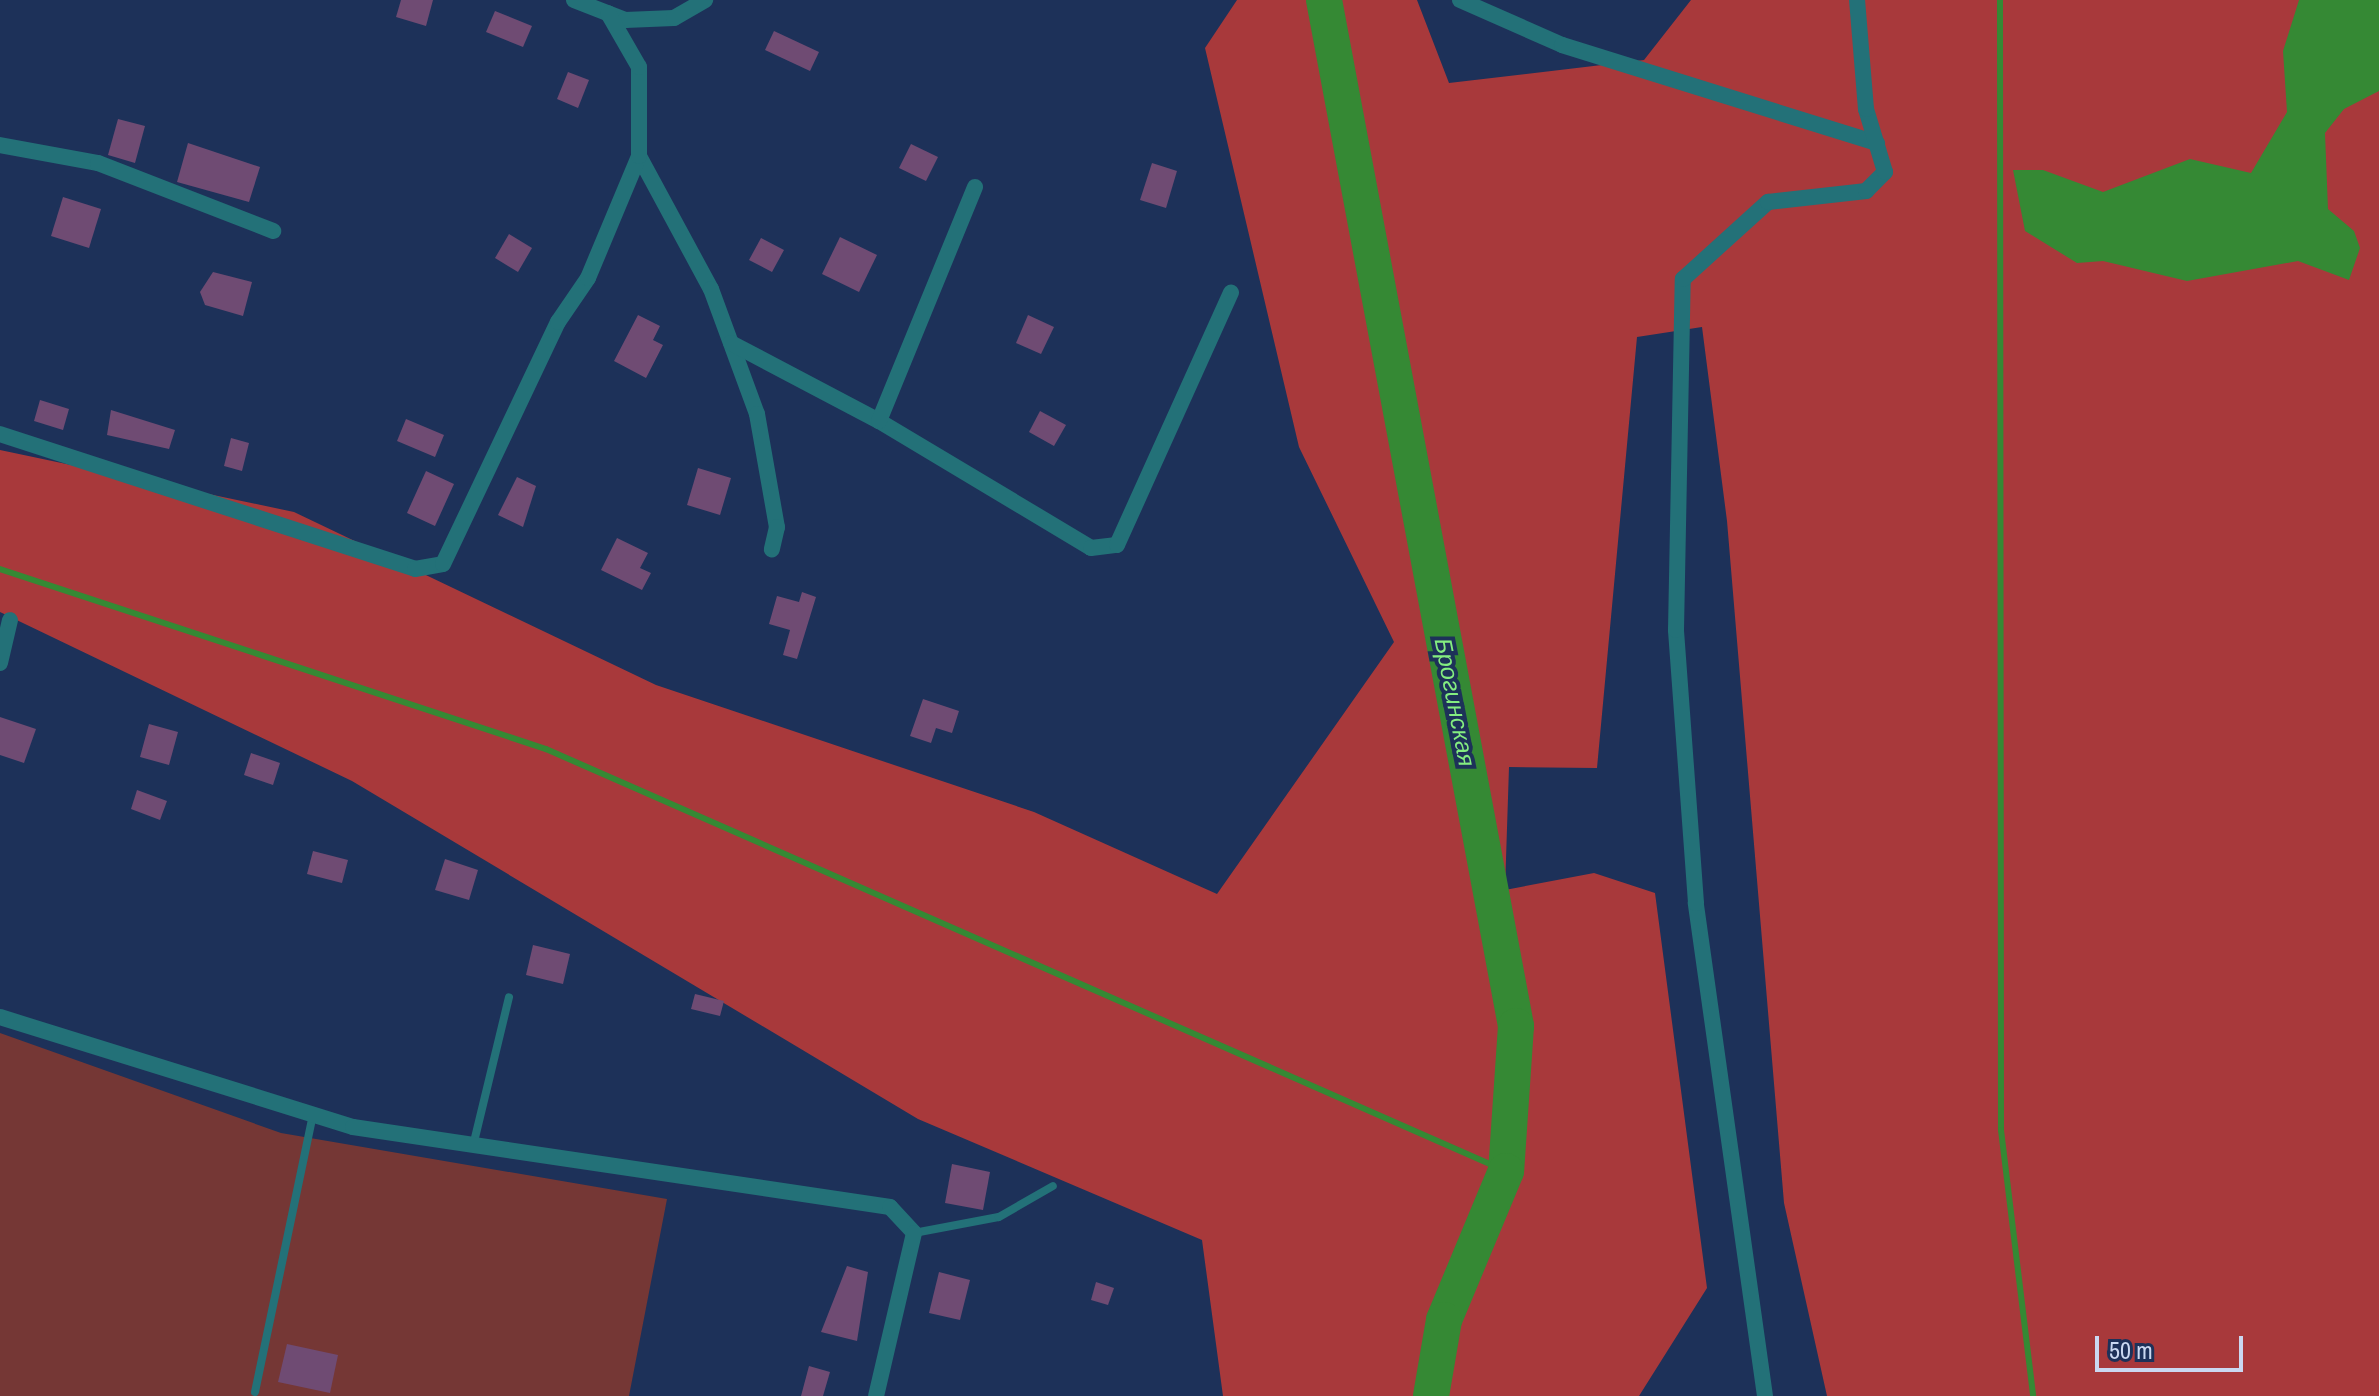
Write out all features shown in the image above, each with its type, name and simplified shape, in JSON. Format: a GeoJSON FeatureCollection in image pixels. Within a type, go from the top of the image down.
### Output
{"type":"FeatureCollection","features":[{"type":"Feature","properties":{"kind":"street"},"geometry":{"type":"LineString","coordinates":[[574,0],[608,13],[674,18],[705,0]]}},
{"type":"Feature","properties":{"kind":"street"},"geometry":{"type":"LineString","coordinates":[[1460,0],[1562,45],[1877,143]]}},
{"type":"Feature","properties":{"kind":"street"},"geometry":{"type":"LineString","coordinates":[[1765,1396],[1695,888],[1676,630],[1683,279],[1768,202],[1866,191],[1885,172],[1866,109],[1857,0]]}},
{"type":"Feature","properties":{"kind":"street"},"geometry":{"type":"LineString","coordinates":[[0,434],[415,569],[443,564],[558,322],[588,278],[639,156],[639,67],[608,13]]}},
{"type":"Feature","properties":{"kind":"street"},"geometry":{"type":"LineString","coordinates":[[0,145],[98,163],[273,231]]}},
{"type":"Feature","properties":{"kind":"street"},"geometry":{"type":"LineString","coordinates":[[639,156],[665,212],[688,242],[731,343],[768,470],[777,527],[772,549]]}},
{"type":"Feature","properties":{"kind":"street"},"geometry":{"type":"LineString","coordinates":[[879,421],[975,187]]}},
{"type":"Feature","properties":{"kind":"street"},"geometry":{"type":"LineString","coordinates":[[731,343],[879,421],[1091,548],[1117,545],[1231,292]]}},
{"type":"Feature","properties":{"kind":"street"},"geometry":{"type":"LineString","coordinates":[[0,663],[10,620]]}},
{"type":"Feature","properties":{"kind":"street"},"geometry":{"type":"LineString","coordinates":[[0,1017],[313,1115],[473,1147],[890,1207],[914,1233],[876,1396]]}},
{"type":"Feature","properties":{"kind":"lane"},"geometry":{"type":"LineString","coordinates":[[473,1147],[509,997]]}},
{"type":"Feature","properties":{"kind":"lane"},"geometry":{"type":"LineString","coordinates":[[255,1392],[313,1115]]}},
{"type":"Feature","properties":{"kind":"lane"},"geometry":{"type":"LineString","coordinates":[[914,1233],[999,1217],[1053,1186]]}},
{"type":"Feature","properties":{"kind":"shaded area"},"geometry":{"type":"Polygon","coordinates":[[[1237,0],[1417,0],[1449,83],[1644,60],[1691,0],[2379,0],[2379,1396],[1827,1396],[1784,1203],[1727,521],[1702,327],[1637,337],[1597,768],[1509,767],[1505,890],[1594,873],[1655,893],[1707,1288],[1639,1396],[1223,1396],[1202,1240],[918,1119],[352,781],[0,612],[0,450],[294,512],[656,685],[1034,812],[1217,894],[1394,642],[1299,447],[1205,48],[1237,0]]]}},
{"type":"Feature","properties":{"kind":"shaded area"},"geometry":{"type":"Polygon","coordinates":[[[2299,0],[2379,0],[2379,91],[2344,109],[2325,133],[2328,209],[2354,231],[2360,248],[2349,280],[2298,261],[2187,281],[2103,261],[2077,263],[2025,231],[2013,170],[2043,170],[2103,192],[2190,159],[2251,173],[2287,112],[2283,51],[2299,0]]]}},
{"type":"Feature","properties":{"kind":"shaded area"},"geometry":{"type":"Polygon","coordinates":[[[0,1033],[281,1133],[667,1199],[629,1396],[0,1396],[0,1033]]]}},
{"type":"Feature","properties":{"kind":"building"},"geometry":{"type":"Polygon","coordinates":[[[401,0],[433,0],[426,26],[396,17],[401,0]]]}},
{"type":"Feature","properties":{"kind":"building"},"geometry":{"type":"Polygon","coordinates":[[[495,11],[532,26],[523,47],[486,32],[495,11]]]}},
{"type":"Feature","properties":{"kind":"building"},"geometry":{"type":"Polygon","coordinates":[[[774,31],[819,52],[810,71],[765,50],[774,31]]]}},
{"type":"Feature","properties":{"kind":"building"},"geometry":{"type":"Polygon","coordinates":[[[568,72],[589,80],[578,108],[557,99],[568,72]]]}},
{"type":"Feature","properties":{"kind":"building"},"geometry":{"type":"Polygon","coordinates":[[[118,119],[145,126],[135,163],[108,155],[118,119]]]}},
{"type":"Feature","properties":{"kind":"building"},"geometry":{"type":"Polygon","coordinates":[[[188,143],[260,167],[249,202],[177,182],[188,143]]]}},
{"type":"Feature","properties":{"kind":"building"},"geometry":{"type":"Polygon","coordinates":[[[911,144],[938,157],[926,181],[899,168],[911,144]]]}},
{"type":"Feature","properties":{"kind":"building"},"geometry":{"type":"Polygon","coordinates":[[[1152,163],[1177,171],[1166,208],[1140,200],[1152,163]]]}},
{"type":"Feature","properties":{"kind":"building"},"geometry":{"type":"Polygon","coordinates":[[[63,197],[101,209],[89,248],[51,236],[63,197]]]}},
{"type":"Feature","properties":{"kind":"building"},"geometry":{"type":"Polygon","coordinates":[[[509,234],[532,248],[518,272],[495,258],[509,234]]]}},
{"type":"Feature","properties":{"kind":"building"},"geometry":{"type":"Polygon","coordinates":[[[840,237],[877,255],[859,292],[822,274],[840,237]]]}},
{"type":"Feature","properties":{"kind":"building"},"geometry":{"type":"Polygon","coordinates":[[[761,238],[784,250],[772,272],[749,260],[761,238]]]}},
{"type":"Feature","properties":{"kind":"building"},"geometry":{"type":"Polygon","coordinates":[[[213,272],[252,282],[243,316],[205,305],[200,292],[213,272]]]}},
{"type":"Feature","properties":{"kind":"building"},"geometry":{"type":"Polygon","coordinates":[[[638,315],[660,326],[653,340],[663,345],[646,378],[614,361],[638,315]]]}},
{"type":"Feature","properties":{"kind":"building"},"geometry":{"type":"Polygon","coordinates":[[[1028,315],[1054,327],[1041,354],[1016,343],[1028,315]]]}},
{"type":"Feature","properties":{"kind":"building"},"geometry":{"type":"Polygon","coordinates":[[[40,400],[69,409],[63,430],[34,421],[40,400]]]}},
{"type":"Feature","properties":{"kind":"building"},"geometry":{"type":"Polygon","coordinates":[[[111,410],[175,430],[169,449],[107,435],[111,410]]]}},
{"type":"Feature","properties":{"kind":"building"},"geometry":{"type":"Polygon","coordinates":[[[1040,411],[1066,425],[1054,446],[1029,432],[1040,411]]]}},
{"type":"Feature","properties":{"kind":"building"},"geometry":{"type":"Polygon","coordinates":[[[406,419],[444,435],[435,457],[397,441],[406,419]]]}},
{"type":"Feature","properties":{"kind":"building"},"geometry":{"type":"Polygon","coordinates":[[[231,438],[249,443],[242,471],[224,466],[231,438]]]}},
{"type":"Feature","properties":{"kind":"building"},"geometry":{"type":"Polygon","coordinates":[[[698,468],[731,478],[720,515],[687,505],[698,468]]]}},
{"type":"Feature","properties":{"kind":"building"},"geometry":{"type":"Polygon","coordinates":[[[426,471],[454,484],[435,526],[407,513],[426,471]]]}},
{"type":"Feature","properties":{"kind":"building"},"geometry":{"type":"Polygon","coordinates":[[[517,477],[536,486],[523,527],[498,515],[517,477]]]}},
{"type":"Feature","properties":{"kind":"building"},"geometry":{"type":"Polygon","coordinates":[[[617,538],[648,553],[640,568],[651,573],[642,590],[601,570],[617,538]]]}},
{"type":"Feature","properties":{"kind":"building"},"geometry":{"type":"Polygon","coordinates":[[[802,592],[816,597],[797,659],[783,655],[790,630],[769,624],[777,596],[799,602],[802,592]]]}},
{"type":"Feature","properties":{"kind":"building"},"geometry":{"type":"Polygon","coordinates":[[[923,699],[959,711],[952,733],[936,728],[931,743],[910,736],[923,699]]]}},
{"type":"Feature","properties":{"kind":"building"},"geometry":{"type":"Polygon","coordinates":[[[0,717],[36,729],[24,763],[0,755],[0,717]]]}},
{"type":"Feature","properties":{"kind":"building"},"geometry":{"type":"Polygon","coordinates":[[[149,724],[178,732],[169,765],[140,757],[149,724]]]}},
{"type":"Feature","properties":{"kind":"building"},"geometry":{"type":"Polygon","coordinates":[[[251,753],[280,763],[273,785],[244,775],[251,753]]]}},
{"type":"Feature","properties":{"kind":"building"},"geometry":{"type":"Polygon","coordinates":[[[137,790],[167,801],[160,820],[131,809],[137,790]]]}},
{"type":"Feature","properties":{"kind":"building"},"geometry":{"type":"Polygon","coordinates":[[[313,851],[348,860],[342,883],[307,874],[313,851]]]}},
{"type":"Feature","properties":{"kind":"building"},"geometry":{"type":"Polygon","coordinates":[[[445,859],[478,870],[469,900],[435,890],[445,859]]]}},
{"type":"Feature","properties":{"kind":"building"},"geometry":{"type":"Polygon","coordinates":[[[533,945],[570,954],[563,984],[526,975],[533,945]]]}},
{"type":"Feature","properties":{"kind":"building"},"geometry":{"type":"Polygon","coordinates":[[[695,994],[724,1001],[720,1016],[691,1009],[695,994]]]}},
{"type":"Feature","properties":{"kind":"building"},"geometry":{"type":"Polygon","coordinates":[[[952,1164],[990,1172],[983,1210],[945,1203],[952,1164]]]}},
{"type":"Feature","properties":{"kind":"building"},"geometry":{"type":"Polygon","coordinates":[[[847,1266],[868,1272],[857,1341],[821,1332],[847,1266]]]}},
{"type":"Feature","properties":{"kind":"building"},"geometry":{"type":"Polygon","coordinates":[[[939,1272],[970,1280],[960,1320],[929,1313],[939,1272]]]}},
{"type":"Feature","properties":{"kind":"building"},"geometry":{"type":"Polygon","coordinates":[[[1096,1282],[1114,1288],[1108,1305],[1091,1300],[1096,1282]]]}},
{"type":"Feature","properties":{"kind":"building"},"geometry":{"type":"Polygon","coordinates":[[[287,1344],[338,1355],[330,1393],[278,1382],[287,1344]]]}},
{"type":"Feature","properties":{"kind":"building"},"geometry":{"type":"Polygon","coordinates":[[[809,1366],[830,1372],[823,1396],[801,1396],[809,1366]]]}},
{"type":"Feature","properties":{"kind":"waterway","name":"Брогинская"},"geometry":{"type":"LineString","coordinates":[[1324,0],[1516,1026],[1506,1171],[1444,1320],[1431,1396]]}},
{"type":"Feature","properties":{"kind":"waterway"},"geometry":{"type":"LineString","coordinates":[[2000,0],[2001,1130],[2033,1396]]}},
{"type":"Feature","properties":{"kind":"waterway"},"geometry":{"type":"LineString","coordinates":[[0,569],[546,749],[1506,1171]]}}]}
